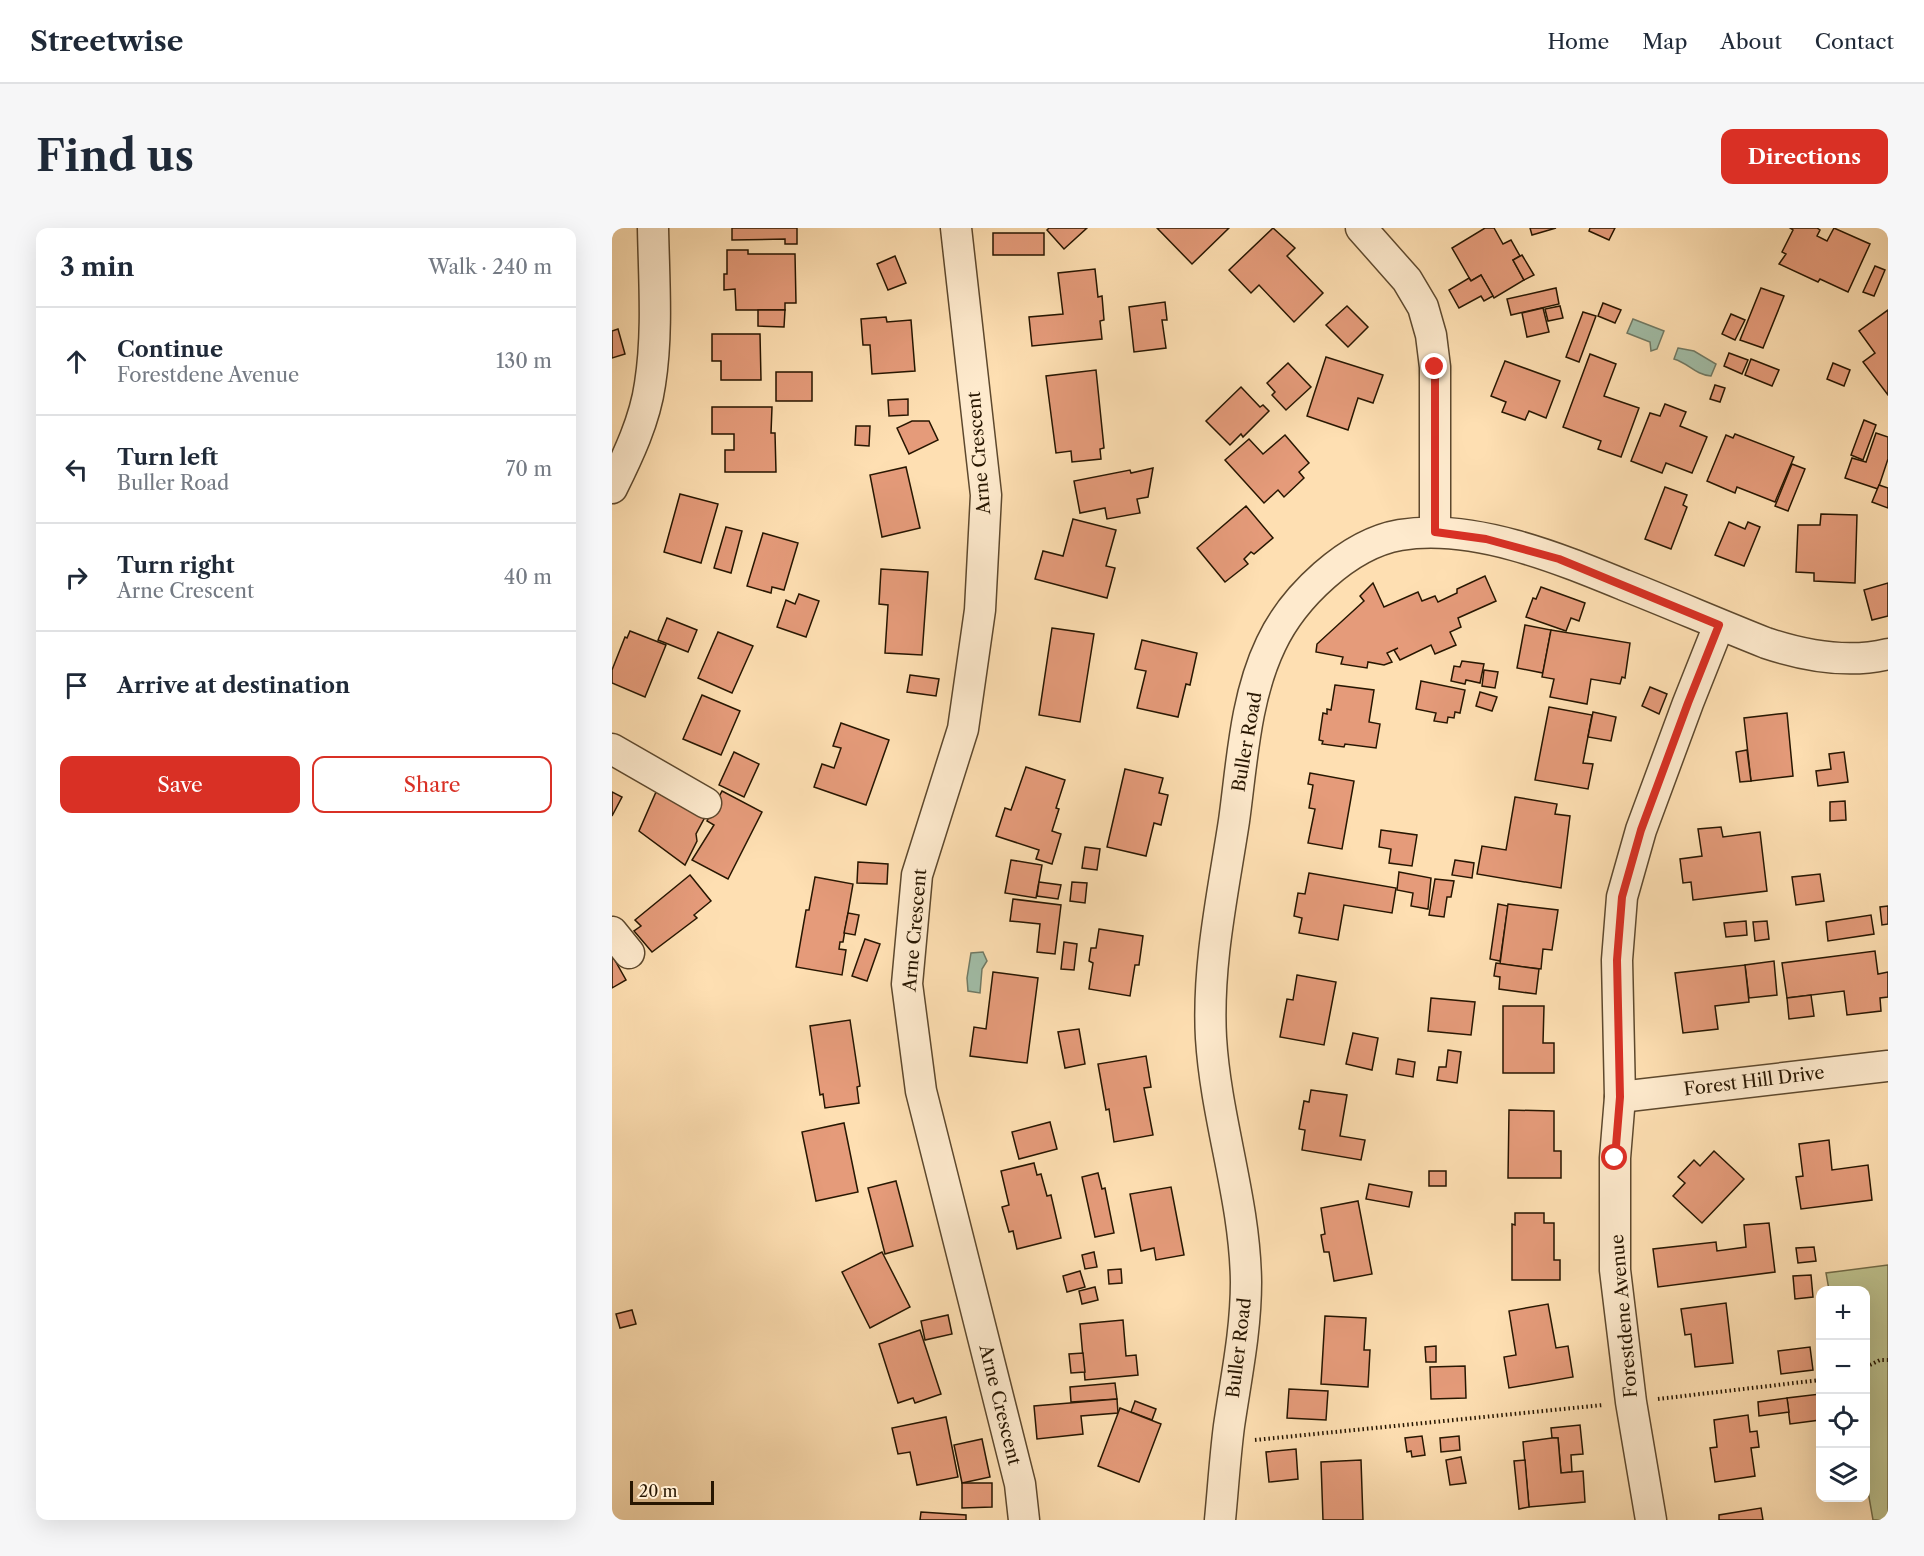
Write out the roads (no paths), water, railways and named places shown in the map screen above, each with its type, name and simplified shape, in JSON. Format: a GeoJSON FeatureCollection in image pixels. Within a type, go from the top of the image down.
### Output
{"type":"FeatureCollection","features":[{"type":"Feature","properties":{"kind":"street"},"geometry":{"type":"LineString","coordinates":[[612,488],[640,424],[650,386],[654,350],[653,228]]}},
{"type":"Feature","properties":{"kind":"street","name":"Arne Crescent"},"geometry":{"type":"LineString","coordinates":[[956,228],[986,495],[981,610],[963,729],[917,875],[907,984],[921,1091],[1020,1484],[1024,1520]]}},
{"type":"Feature","properties":{"kind":"street"},"geometry":{"type":"LineString","coordinates":[[1361,228],[1407,280],[1423,307],[1431,334],[1435,367],[1435,532]]}},
{"type":"Feature","properties":{"kind":"street","name":"Buller Road"},"geometry":{"type":"LineString","coordinates":[[1220,1520],[1228,1440],[1246,1320],[1246,1280],[1244,1234],[1216,1079],[1211,1038],[1211,991],[1216,942],[1250,714],[1261,669],[1272,642],[1295,608],[1317,582],[1348,557],[1376,542],[1399,535],[1435,532],[1486,539],[1559,559],[1719,625],[1798,654],[1832,658],[1877,657],[1888,654]]}},
{"type":"Feature","properties":{"kind":"street","name":"Forestdene Avenue"},"geometry":{"type":"LineString","coordinates":[[1651,1520],[1631,1402],[1615,1270],[1615,1158],[1620,1097],[1617,960],[1622,897],[1641,830],[1719,625]]}},
{"type":"Feature","properties":{"kind":"street"},"geometry":{"type":"LineString","coordinates":[[612,749],[706,803]]}},
{"type":"Feature","properties":{"kind":"street","name":"Forest Hill Drive"},"geometry":{"type":"LineString","coordinates":[[1620,1097],[1888,1066]]}}]}
